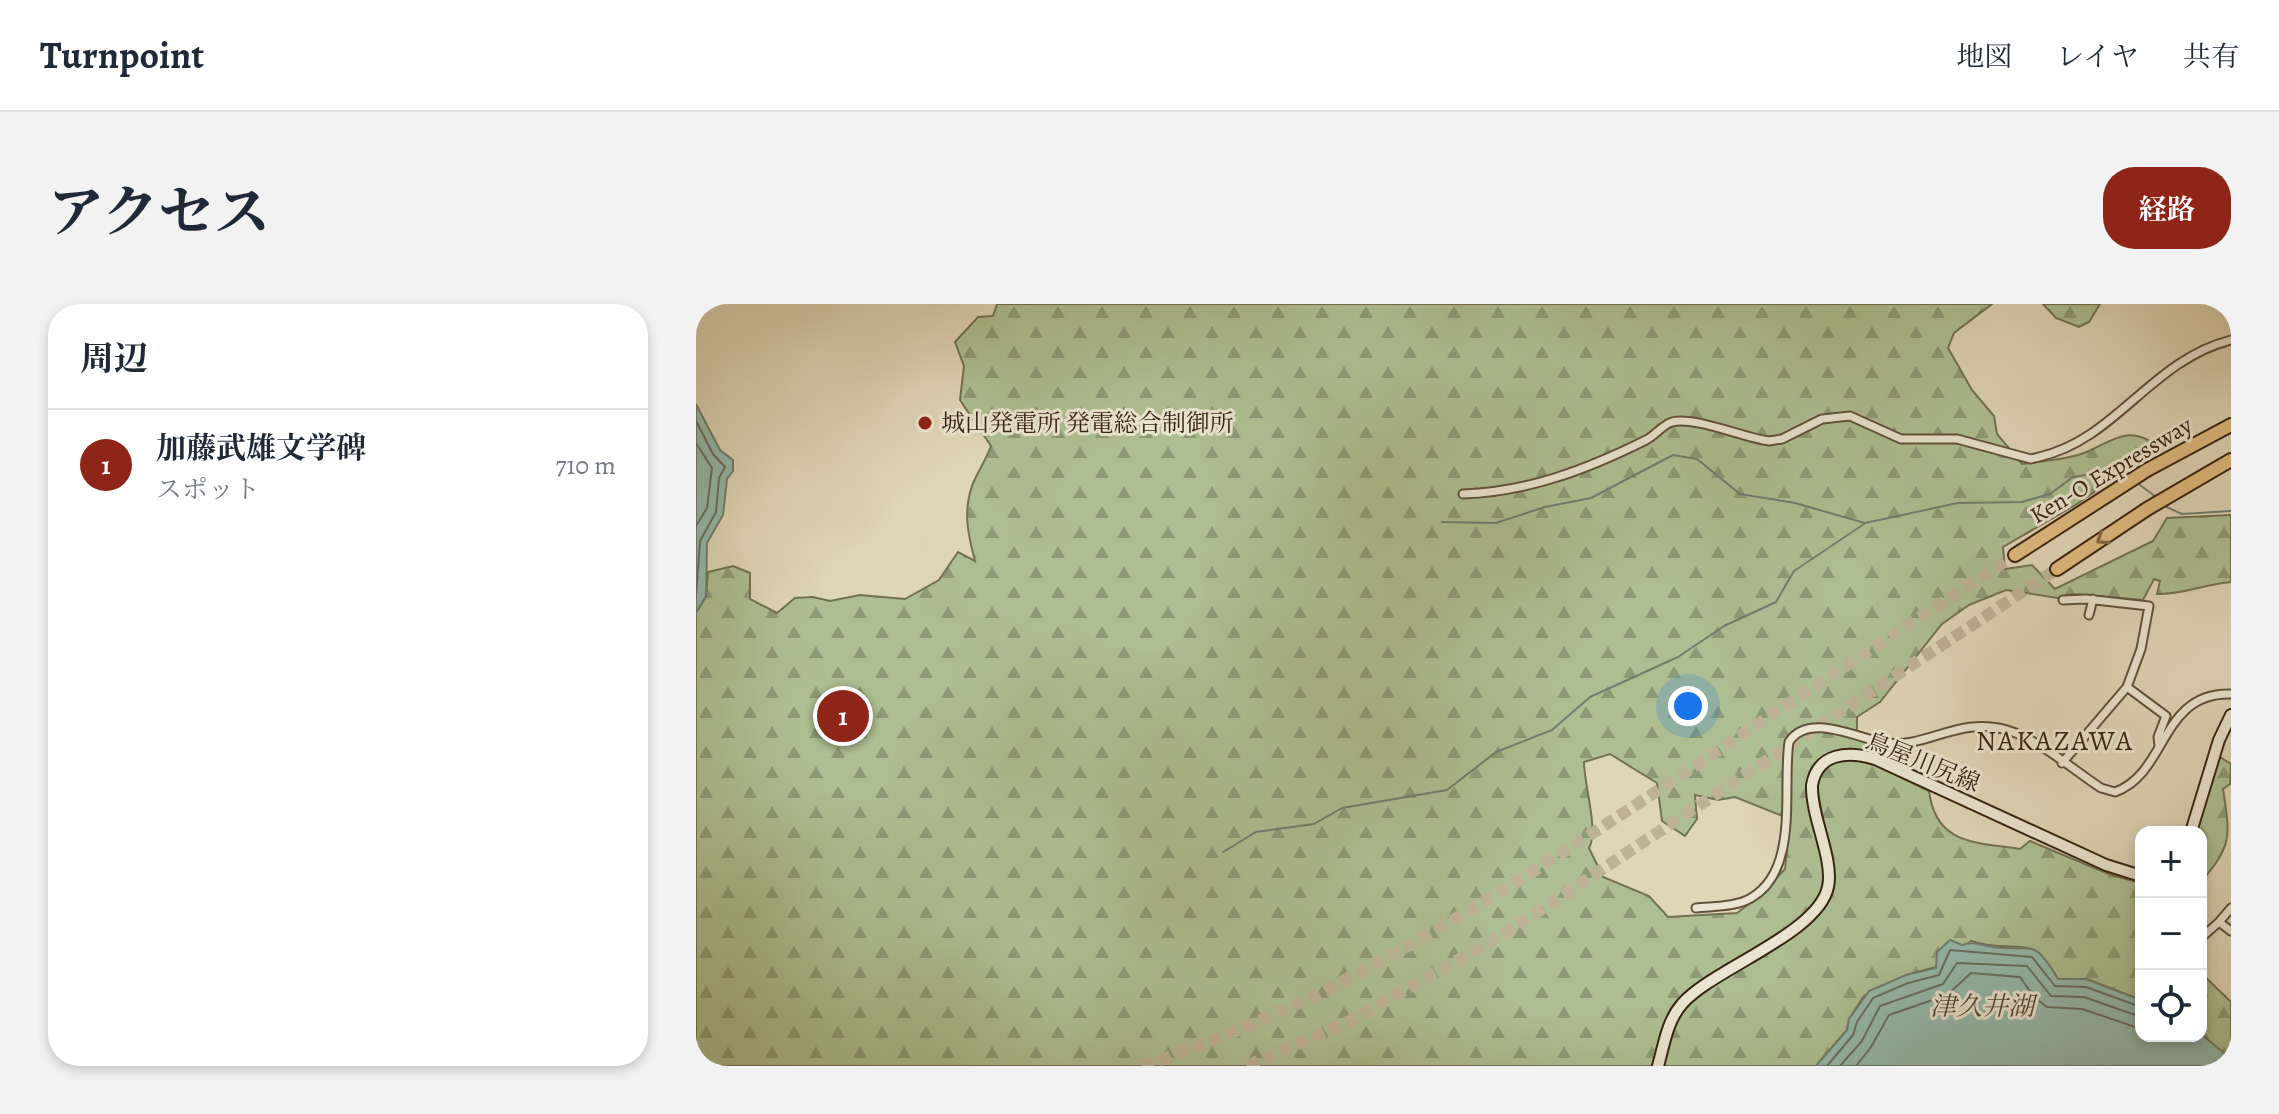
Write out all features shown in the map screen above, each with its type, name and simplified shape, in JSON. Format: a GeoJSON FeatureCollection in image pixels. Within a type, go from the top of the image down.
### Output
{"type":"FeatureCollection","features":[{"type":"Feature","properties":{"kind":"highway","name":"Ken-O Expressway"},"geometry":{"type":"LineString","coordinates":[[2015,555],[2147,470],[2231,425]]}},
{"type":"Feature","properties":{"kind":"highway"},"geometry":{"type":"LineString","coordinates":[[2057,569],[2147,509],[2231,460]]}},
{"type":"Feature","properties":{"kind":"main road"},"geometry":{"type":"LineString","coordinates":[[2193,826],[2219,740],[2231,715]]}},
{"type":"Feature","properties":{"kind":"main road","name":"鳥屋川尻線"},"geometry":{"type":"LineString","coordinates":[[1658,1066],[1668,1027],[1682,1004],[1777,941],[1824,898],[1829,881],[1811,790],[1817,771],[1833,756],[1847,753],[1875,759],[2106,865],[2135,874]]}},
{"type":"Feature","properties":{"kind":"street"},"geometry":{"type":"LineString","coordinates":[[1463,494],[1496,493],[1545,482],[1648,439],[1672,422],[1691,423],[1769,441],[1822,419],[1850,416],[1901,439],[1957,439],[2031,459],[2053,454],[2094,436],[2170,367],[2199,351],[2231,340]]}},
{"type":"Feature","properties":{"kind":"street"},"geometry":{"type":"LineString","coordinates":[[2089,615],[2093,599]]}},
{"type":"Feature","properties":{"kind":"street"},"geometry":{"type":"LineString","coordinates":[[2062,763],[2127,687],[2141,649],[2149,606],[2093,599],[2063,600]]}},
{"type":"Feature","properties":{"kind":"street"},"geometry":{"type":"LineString","coordinates":[[2127,687],[2166,716],[2158,737],[2159,746]]}},
{"type":"Feature","properties":{"kind":"street"},"geometry":{"type":"LineString","coordinates":[[1696,908],[1749,899],[1775,875],[1788,809],[1789,742],[1801,731],[1828,729],[1898,744],[1962,727],[1998,728],[2022,736],[2101,788],[2115,792],[2136,776],[2179,712],[2209,697],[2231,694]]}},
{"type":"Feature","properties":{"kind":"street"},"geometry":{"type":"LineString","coordinates":[[2207,933],[2231,908]]}},
{"type":"Feature","properties":{"kind":"street"},"geometry":{"type":"LineString","coordinates":[[2219,922],[2231,931]]}},
{"type":"Feature","properties":{"kind":"green space"},"geometry":{"type":"Polygon","coordinates":[[[997,304],[1992,304],[1954,333],[1948,348],[1972,390],[1994,416],[1997,434],[2022,464],[2077,455],[2121,436],[2139,436],[2159,447],[2077,504],[2003,547],[2005,569],[2032,565],[2055,589],[2153,541],[2167,518],[2231,515],[2231,582],[2157,594],[2160,581],[2154,579],[2143,600],[2073,594],[2058,598],[2006,590],[1969,605],[1942,624],[1880,702],[1857,717],[1857,731],[1869,745],[1902,752],[1896,775],[1929,791],[1940,822],[1960,838],[2020,849],[2030,841],[2111,875],[2135,881],[2135,998],[2087,979],[2058,979],[2048,964],[2029,949],[1971,941],[1936,967],[1906,975],[1864,996],[1849,1019],[1847,1030],[1816,1066],[696,1066],[696,613],[706,596],[708,572],[733,566],[750,573],[750,599],[777,613],[795,598],[813,597],[830,601],[860,595],[905,599],[939,580],[958,552],[975,561],[969,533],[968,505],[972,486],[991,446],[960,400],[964,366],[955,342],[978,317],[993,316],[997,304]],[[1610,754],[1584,762],[1592,819],[1589,848],[1603,877],[1649,896],[1668,917],[1737,913],[1762,894],[1785,869],[1790,819],[1735,797],[1718,800],[1695,795],[1697,819],[1685,836],[1662,821],[1657,783],[1610,754]]]}},
{"type":"Feature","properties":{"kind":"green space"},"geometry":{"type":"Polygon","coordinates":[[[2043,304],[2100,304],[2089,322],[2079,327],[2056,318],[2043,304]]]}},
{"type":"Feature","properties":{"kind":"green space"},"geometry":{"type":"Polygon","coordinates":[[[2220,757],[2231,764],[2230,784],[2223,789],[2226,841],[2207,874],[2207,826],[2197,826],[2220,757]]]}},
{"type":"Feature","properties":{"kind":"green space"},"geometry":{"type":"Polygon","coordinates":[[[2207,979],[2231,1002],[2231,1059],[2207,1039],[2207,979]]]}},
{"type":"Feature","properties":{"kind":"water"},"geometry":{"type":"Polygon","coordinates":[[[696,404],[720,450],[733,460],[733,471],[727,479],[723,515],[707,543],[706,596],[696,613],[696,404]]]}},
{"type":"Feature","properties":{"kind":"water","name":"津久井湖"},"geometry":{"type":"Polygon","coordinates":[[[1950,940],[1962,945],[1973,943],[2037,951],[2058,979],[2086,979],[2135,998],[2135,1042],[2207,1042],[2207,1039],[2231,1059],[2231,1066],[1816,1066],[1847,1030],[1849,1019],[1869,991],[1906,975],[1936,968],[1937,952],[1950,940]]]}},
{"type":"Feature","properties":{"kind":"waterway"},"geometry":{"type":"LineString","coordinates":[[1442,522],[1496,523],[1545,507],[1591,498],[1673,455],[1697,459],[1740,494],[1795,503],[1865,523],[1958,503],[2022,502],[2050,494],[2073,477],[2116,470],[2127,476]]}},
{"type":"Feature","properties":{"kind":"waterway"},"geometry":{"type":"LineString","coordinates":[[2136,482],[2156,497]]}},
{"type":"Feature","properties":{"kind":"waterway"},"geometry":{"type":"LineString","coordinates":[[2162,505],[2182,514],[2231,511]]}},
{"type":"Feature","properties":{"kind":"waterway"},"geometry":{"type":"LineString","coordinates":[[1223,852],[1256,832],[1314,824],[1342,808],[1447,790],[1496,752],[1552,730],[1590,697],[1678,657],[1724,626],[1776,602],[1794,571],[1864,524]]}},
{"type":"Feature","properties":{"kind":"tunnel"},"geometry":{"type":"LineString","coordinates":[[1142,1066],[1279,1012],[1408,946],[1472,909],[2015,555]]}},
{"type":"Feature","properties":{"kind":"tunnel"},"geometry":{"type":"LineString","coordinates":[[1247,1066],[1350,1021],[1504,934],[2057,569]]}},
{"type":"Feature","properties":{"kind":"place","name":"城山発電所 発電総合制御所"},"geometry":{"type":"Point","coordinates":[925,423]}},
{"type":"Feature","properties":{"kind":"place","name":"加藤武雄文学碑"},"geometry":{"type":"Point","coordinates":[843,716]}},
{"type":"Feature","properties":{"kind":"district","name":"NAKAZAWA"},"geometry":{"type":"Point","coordinates":[2055,740]}}]}
